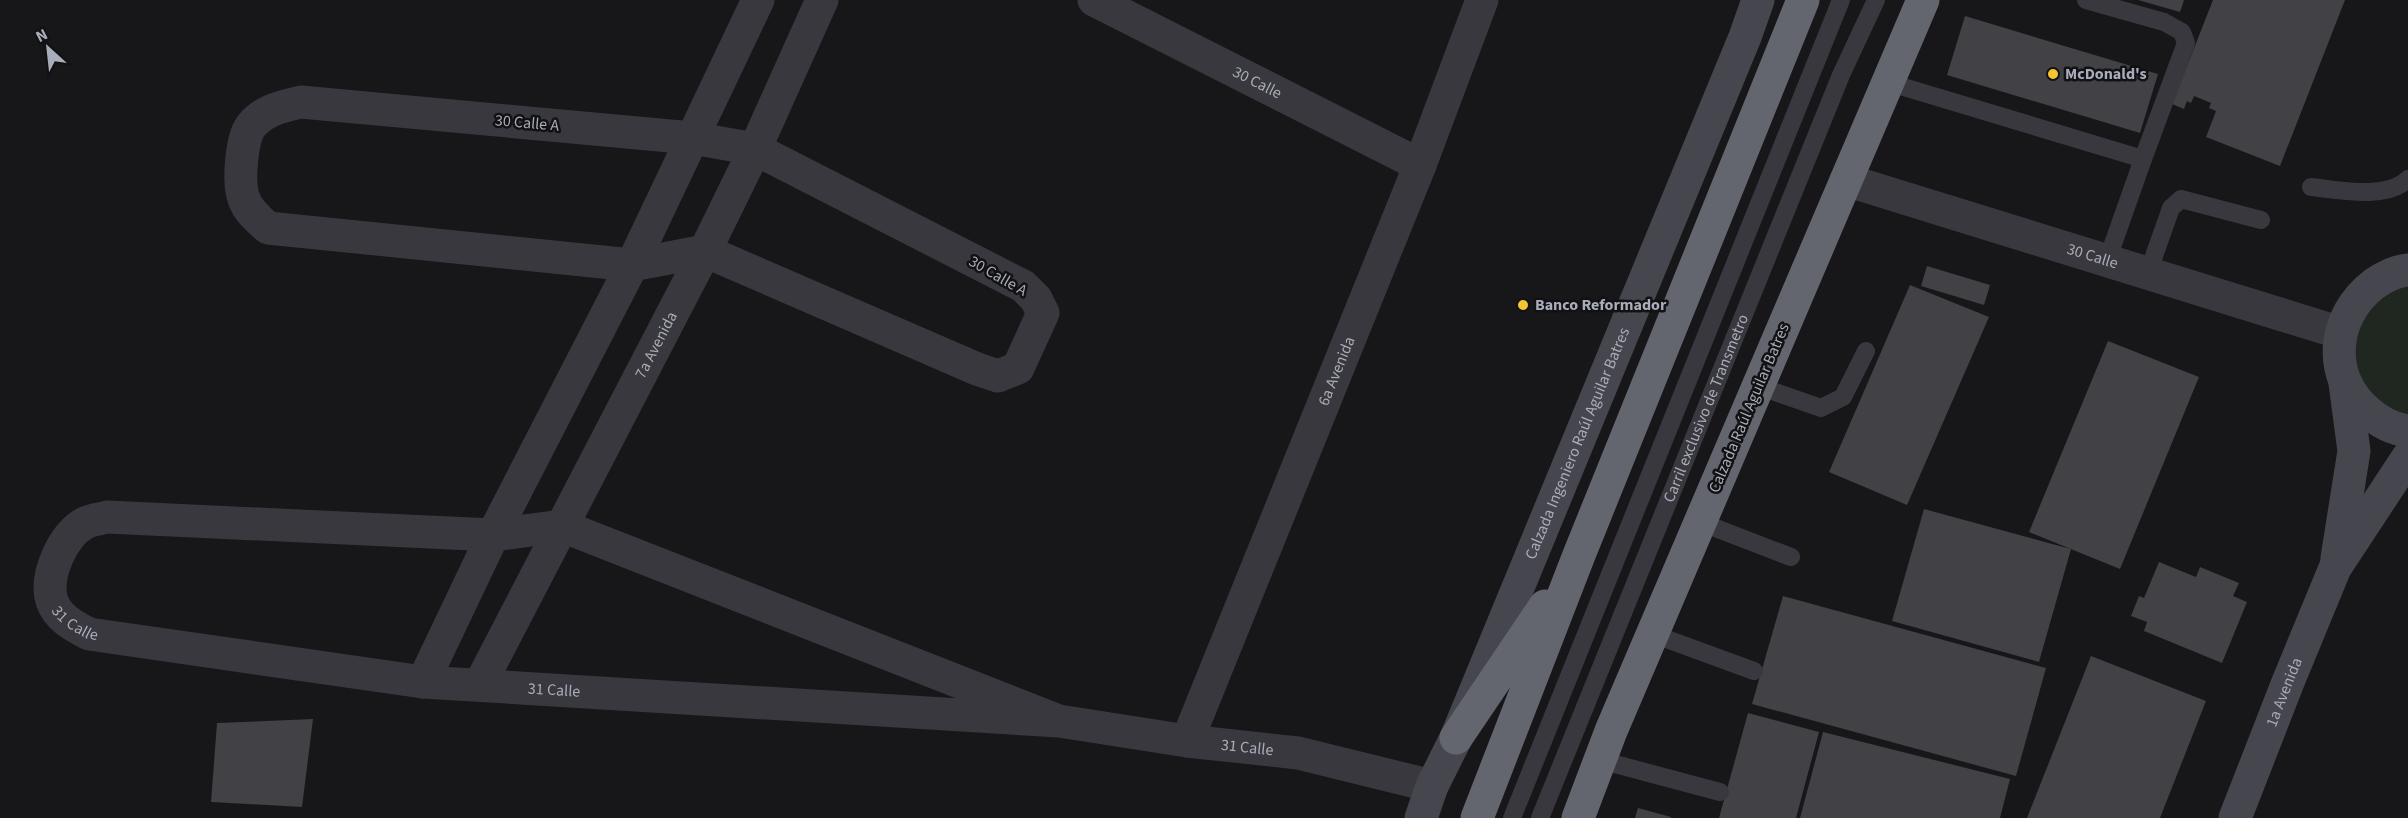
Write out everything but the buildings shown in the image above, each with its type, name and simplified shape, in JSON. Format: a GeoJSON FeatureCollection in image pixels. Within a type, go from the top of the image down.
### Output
{"type":"FeatureCollection","features":[{"type":"Feature","properties":{"kind":"highway"},"geometry":{"type":"LineString","coordinates":[[1477,818],[1579,555],[1803,0]]}},
{"type":"Feature","properties":{"kind":"highway","name":"Calzada Raúl Aguilar Batres"},"geometry":{"type":"LineString","coordinates":[[1578,818],[1700,522],[1923,0]]}},
{"type":"Feature","properties":{"kind":"highway"},"geometry":{"type":"LineString","coordinates":[[1456,738],[1579,555]]}},
{"type":"Feature","properties":{"kind":"street"},"geometry":{"type":"LineString","coordinates":[[423,682],[494,535],[632,265],[758,0]]}},
{"type":"Feature","properties":{"kind":"street","name":"7a Avenida"},"geometry":{"type":"LineString","coordinates":[[480,684],[705,251],[755,148],[822,0]]}},
{"type":"Feature","properties":{"kind":"street","name":"30 Calle"},"geometry":{"type":"LineString","coordinates":[[1094,0],[1420,165]]}},
{"type":"Feature","properties":{"kind":"street","name":"6a Avenida"},"geometry":{"type":"LineString","coordinates":[[1187,741],[1420,165],[1482,0]]}},
{"type":"Feature","properties":{"kind":"street"},"geometry":{"type":"LineString","coordinates":[[1732,0],[1745,37]]}},
{"type":"Feature","properties":{"kind":"street","name":"Calzada Ingeniero Raúl Aguilar Batres"},"geometry":{"type":"LineString","coordinates":[[1421,818],[1432,786],[1456,738],[1745,37],[1758,0]]}},
{"type":"Feature","properties":{"kind":"street","name":"30 Calle A"},"geometry":{"type":"LineString","coordinates":[[302,102],[692,138],[755,148],[1023,286],[1036,299],[1043,313],[1018,368],[998,376],[977,369],[705,251],[632,265],[268,228],[256,218],[244,200],[241,184],[244,140],[250,126],[260,117],[277,108],[302,102]]}},
{"type":"Feature","properties":{"kind":"street","name":"30 Calle"},"geometry":{"type":"LineString","coordinates":[[1846,180],[2341,333]]}},
{"type":"Feature","properties":{"kind":"street","name":"1a Avenida"},"geometry":{"type":"LineString","coordinates":[[2336,568],[2354,450],[2345,383],[2338,358],[2341,333],[2348,311],[2363,293],[2382,279],[2407,269]]}},
{"type":"Feature","properties":{"kind":"street"},"geometry":{"type":"LineString","coordinates":[[2345,383],[2358,404],[2377,420],[2408,431]]}},
{"type":"Feature","properties":{"kind":"street","name":"1a Avenida"},"geometry":{"type":"LineString","coordinates":[[2235,818],[2288,682],[2336,568],[2408,457]]}},
{"type":"Feature","properties":{"kind":"street","name":"31 Calle"},"geometry":{"type":"LineString","coordinates":[[1059,721],[562,526],[494,535],[107,517],[86,522],[70,534],[60,550],[51,586],[52,600],[60,615],[71,625],[89,634],[423,682],[1059,721],[1187,741],[1298,753],[1432,786]]}},
{"type":"Feature","properties":{"kind":"lane","name":"Carril exclusivo de Transmetro"},"geometry":{"type":"LineString","coordinates":[[1512,818],[1841,0]]}},
{"type":"Feature","properties":{"kind":"lane","name":"Carril exclusivo de Transmetro"},"geometry":{"type":"LineString","coordinates":[[1540,818],[1841,75],[1876,0]]}},
{"type":"Feature","properties":{"kind":"lane"},"geometry":{"type":"LineString","coordinates":[[2086,0],[2164,22],[2182,32],[2186,43],[2107,261]]}},
{"type":"Feature","properties":{"kind":"lane"},"geometry":{"type":"LineString","coordinates":[[1887,82],[2143,159]]}},
{"type":"Feature","properties":{"kind":"lane"},"geometry":{"type":"LineString","coordinates":[[2311,187],[2359,193],[2400,187],[2408,179]]}},
{"type":"Feature","properties":{"kind":"lane"},"geometry":{"type":"LineString","coordinates":[[2148,273],[2172,208],[2181,199],[2261,220]]}},
{"type":"Feature","properties":{"kind":"lane"},"geometry":{"type":"LineString","coordinates":[[1758,386],[1821,408],[1843,397],[1866,351]]}},
{"type":"Feature","properties":{"kind":"lane"},"geometry":{"type":"LineString","coordinates":[[1700,522],[1791,557]]}},
{"type":"Feature","properties":{"kind":"lane"},"geometry":{"type":"LineString","coordinates":[[1653,634],[1754,671]]}},
{"type":"Feature","properties":{"kind":"lane"},"geometry":{"type":"LineString","coordinates":[[1600,760],[1720,792]]}},
{"type":"Feature","properties":{"kind":"shaded area"},"geometry":{"type":"Polygon","coordinates":[[[2408,283],[2408,420],[2372,402],[2352,367],[2355,326],[2380,294],[2408,283]]]}},
{"type":"Feature","properties":{"kind":"place","name":"McDonald's"},"geometry":{"type":"Point","coordinates":[2053,74]}},
{"type":"Feature","properties":{"kind":"place","name":"Banco Reformador"},"geometry":{"type":"Point","coordinates":[1523,305]}}]}
